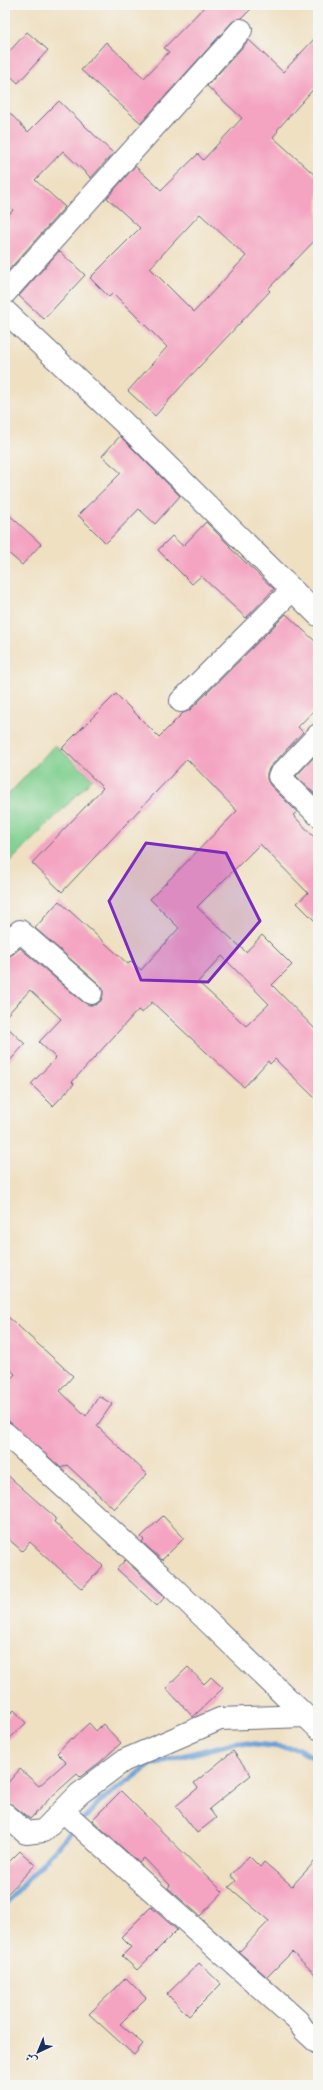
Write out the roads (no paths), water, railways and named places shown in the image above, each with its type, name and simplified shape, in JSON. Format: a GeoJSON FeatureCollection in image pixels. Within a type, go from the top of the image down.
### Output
{"type":"FeatureCollection","features":[{"type":"Feature","properties":{"kind":"street"},"geometry":{"type":"LineString","coordinates":[[5,293],[241,30]]}},
{"type":"Feature","properties":{"kind":"street"},"geometry":{"type":"LineString","coordinates":[[5,311],[123,422],[318,615]]}},
{"type":"Feature","properties":{"kind":"street"},"geometry":{"type":"LineString","coordinates":[[181,701],[292,590]]}},
{"type":"Feature","properties":{"kind":"street"},"geometry":{"type":"LineString","coordinates":[[318,735],[279,776],[318,815]]}},
{"type":"Feature","properties":{"kind":"street"},"geometry":{"type":"LineString","coordinates":[[5,945],[20,931],[91,993]]}},
{"type":"Feature","properties":{"kind":"street"},"geometry":{"type":"LineString","coordinates":[[5,1433],[161,1576],[312,1722]]}},
{"type":"Feature","properties":{"kind":"street"},"geometry":{"type":"LineString","coordinates":[[5,1814],[26,1833],[43,1831],[79,1794],[123,1761],[220,1719],[312,1722]]}},
{"type":"Feature","properties":{"kind":"street"},"geometry":{"type":"LineString","coordinates":[[63,1811],[298,2021],[304,2030],[318,2043]]}},
{"type":"Feature","properties":{"kind":"waterway"},"geometry":{"type":"LineString","coordinates":[[81,1822],[99,1802],[152,1764],[237,1742],[298,1749],[318,1760]]}},
{"type":"Feature","properties":{"kind":"waterway"},"geometry":{"type":"LineString","coordinates":[[5,1904],[75,1828]]}}]}
